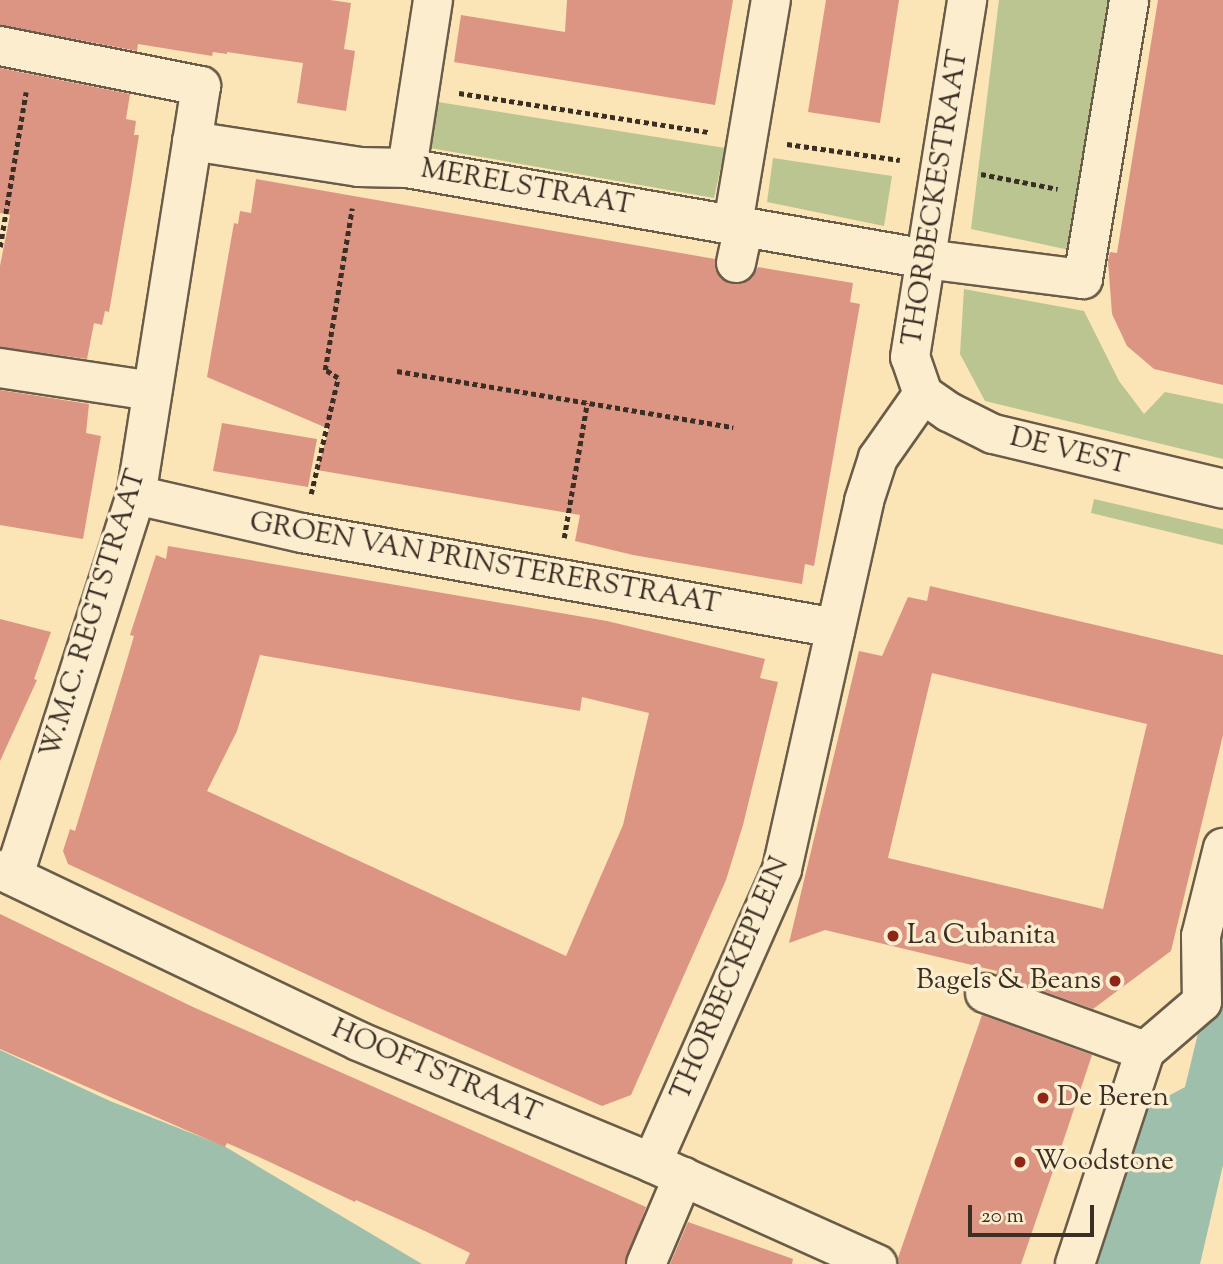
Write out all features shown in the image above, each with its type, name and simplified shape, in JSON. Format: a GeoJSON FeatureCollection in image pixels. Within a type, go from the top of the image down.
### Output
{"type":"FeatureCollection","features":[{"type":"Feature","properties":{"kind":"street","name":"MERELSTRAAT"},"geometry":{"type":"LineString","coordinates":[[433,0],[407,168],[926,259],[1083,279],[1129,0]]}},
{"type":"Feature","properties":{"kind":"street"},"geometry":{"type":"LineString","coordinates":[[736,263],[738,225],[771,0]]}},
{"type":"Feature","properties":{"kind":"street","name":"THORBECKESTRAAT"},"geometry":{"type":"LineString","coordinates":[[923,394],[910,357],[967,0]]}},
{"type":"Feature","properties":{"kind":"street","name":"W.M.C. REGTSTRAAT"},"geometry":{"type":"LineString","coordinates":[[7,873],[136,495],[201,86],[13,48]]}},
{"type":"Feature","properties":{"kind":"street"},"geometry":{"type":"LineString","coordinates":[[192,141],[359,167],[407,168]]}},
{"type":"Feature","properties":{"kind":"street"},"geometry":{"type":"LineString","coordinates":[[0,368],[152,391]]}},
{"type":"Feature","properties":{"kind":"street"},"geometry":{"type":"LineString","coordinates":[[836,628],[864,501],[878,458],[923,394]]}},
{"type":"Feature","properties":{"kind":"street","name":"DE VEST"},"geometry":{"type":"LineString","coordinates":[[923,394],[949,412],[993,433],[1223,489]]}},
{"type":"Feature","properties":{"kind":"street","name":"GROEN VAN PRINSTERERSTRAAT"},"geometry":{"type":"LineString","coordinates":[[136,495],[302,533],[836,628]]}},
{"type":"Feature","properties":{"kind":"street","name":"THORBECKEPLEIN"},"geometry":{"type":"LineString","coordinates":[[646,1264],[668,1170],[782,869],[836,628]]}},
{"type":"Feature","properties":{"kind":"street"},"geometry":{"type":"LineString","coordinates":[[1075,1264],[1145,1051],[1202,1002],[1201,936],[1223,848]]}},
{"type":"Feature","properties":{"kind":"street","name":"HOOFTSTRAAT"},"geometry":{"type":"LineString","coordinates":[[7,873],[358,1041],[668,1170],[877,1264]]}},
{"type":"Feature","properties":{"kind":"street"},"geometry":{"type":"LineString","coordinates":[[985,993],[1145,1051]]}},
{"type":"Feature","properties":{"kind":"path"},"geometry":{"type":"LineString","coordinates":[[0,247],[13,48]]}},
{"type":"Feature","properties":{"kind":"path"},"geometry":{"type":"LineString","coordinates":[[302,533],[338,378],[325,370],[359,167]]}},
{"type":"Feature","properties":{"kind":"path"},"geometry":{"type":"LineString","coordinates":[[397,371],[733,428]]}},
{"type":"Feature","properties":{"kind":"path"},"geometry":{"type":"LineString","coordinates":[[557,577],[587,403]]}},
{"type":"Feature","properties":{"kind":"green space"},"geometry":{"type":"Polygon","coordinates":[[[999,0],[1115,0],[1074,251],[971,229],[999,0]]]}},
{"type":"Feature","properties":{"kind":"green space"},"geometry":{"type":"Polygon","coordinates":[[[438,102],[725,148],[714,198],[430,148],[438,102]]]}},
{"type":"Feature","properties":{"kind":"green space"},"geometry":{"type":"Polygon","coordinates":[[[773,158],[892,176],[884,226],[767,202],[773,158]]]}},
{"type":"Feature","properties":{"kind":"green space"},"geometry":{"type":"Polygon","coordinates":[[[964,289],[1084,311],[1119,381],[1144,414],[1165,392],[1223,404],[1223,459],[985,401],[960,354],[964,289]]]}},
{"type":"Feature","properties":{"kind":"green space"},"geometry":{"type":"Polygon","coordinates":[[[1094,499],[1223,529],[1223,545],[1091,513],[1094,499]]]}},
{"type":"Feature","properties":{"kind":"shaded area"},"geometry":{"type":"Polygon","coordinates":[[[1223,930],[1223,1165],[1200,1264],[1095,1264],[1148,1107],[1185,1087],[1223,930]]]}},
{"type":"Feature","properties":{"kind":"shaded area"},"geometry":{"type":"Polygon","coordinates":[[[0,1050],[110,1101],[224,1146],[422,1264],[0,1264],[0,1050]]]}},
{"type":"Feature","properties":{"kind":"building"},"geometry":{"type":"Polygon","coordinates":[[[0,0],[330,0],[351,3],[344,49],[355,51],[346,111],[297,103],[303,63],[227,52],[213,52],[212,56],[138,44],[137,51],[0,25],[0,0]]]}},
{"type":"Feature","properties":{"kind":"building"},"geometry":{"type":"Polygon","coordinates":[[[567,0],[733,0],[715,105],[454,62],[461,15],[565,32],[567,0]]]}},
{"type":"Feature","properties":{"kind":"building"},"geometry":{"type":"Polygon","coordinates":[[[826,0],[899,0],[880,123],[808,112],[826,0]]]}},
{"type":"Feature","properties":{"kind":"building"},"geometry":{"type":"Polygon","coordinates":[[[1158,0],[1223,0],[1223,385],[1154,369],[1127,346],[1112,314],[1108,261],[1110,252],[1117,253],[1158,0]]]}},
{"type":"Feature","properties":{"kind":"building"},"geometry":{"type":"Polygon","coordinates":[[[0,68],[130,94],[126,119],[136,121],[134,135],[139,135],[131,186],[109,312],[105,311],[102,325],[94,323],[87,359],[0,347],[0,266],[10,215],[0,213],[0,68]]]}},
{"type":"Feature","properties":{"kind":"building"},"geometry":{"type":"Polygon","coordinates":[[[256,179],[715,259],[715,269],[721,279],[732,284],[742,284],[752,278],[758,267],[853,283],[850,302],[860,304],[814,566],[805,564],[802,584],[633,555],[575,541],[580,515],[317,470],[329,429],[207,377],[234,223],[238,224],[240,211],[251,213],[256,179]]]}},
{"type":"Feature","properties":{"kind":"building"},"geometry":{"type":"Polygon","coordinates":[[[0,390],[89,404],[86,433],[101,436],[83,539],[0,525],[0,390]]]}},
{"type":"Feature","properties":{"kind":"building"},"geometry":{"type":"Polygon","coordinates":[[[222,423],[317,439],[308,487],[213,471],[222,423]]]}},
{"type":"Feature","properties":{"kind":"building"},"geometry":{"type":"Polygon","coordinates":[[[168,546],[607,621],[765,659],[760,678],[778,682],[743,825],[726,880],[631,1095],[602,1106],[377,1007],[68,864],[63,851],[70,829],[75,831],[134,636],[130,635],[156,555],[166,559],[168,546]],[[260,655],[237,731],[207,791],[566,956],[623,825],[649,713],[582,697],[580,711],[260,655]]]}},
{"type":"Feature","properties":{"kind":"building"},"geometry":{"type":"Polygon","coordinates":[[[930,586],[1223,655],[1223,735],[1171,951],[1093,1009],[996,974],[997,971],[825,930],[789,943],[859,651],[882,656],[908,597],[927,601],[930,586]],[[932,673],[888,858],[1103,909],[1147,724],[932,673]]]}},
{"type":"Feature","properties":{"kind":"building"},"geometry":{"type":"Polygon","coordinates":[[[0,619],[51,632],[34,679],[37,680],[0,761],[0,619]]]}},
{"type":"Feature","properties":{"kind":"building"},"geometry":{"type":"Polygon","coordinates":[[[0,914],[193,1007],[646,1207],[625,1264],[465,1264],[470,1253],[427,1232],[227,1143],[225,1147],[0,1049],[0,914]]]}},
{"type":"Feature","properties":{"kind":"building"},"geometry":{"type":"Polygon","coordinates":[[[982,1015],[1092,1055],[1064,1139],[1021,1264],[899,1264],[898,1258],[982,1015]]]}},
{"type":"Feature","properties":{"kind":"building"},"geometry":{"type":"Polygon","coordinates":[[[688,1222],[793,1259],[792,1264],[670,1264],[688,1222]]]}},
{"type":"Feature","properties":{"kind":"place","name":"La Cubanita"},"geometry":{"type":"Point","coordinates":[893,936]}},
{"type":"Feature","properties":{"kind":"place","name":"Bagels & Beans"},"geometry":{"type":"Point","coordinates":[1115,981]}},
{"type":"Feature","properties":{"kind":"place","name":"De Beren"},"geometry":{"type":"Point","coordinates":[1043,1098]}},
{"type":"Feature","properties":{"kind":"place","name":"Woodstone"},"geometry":{"type":"Point","coordinates":[1020,1162]}}]}
